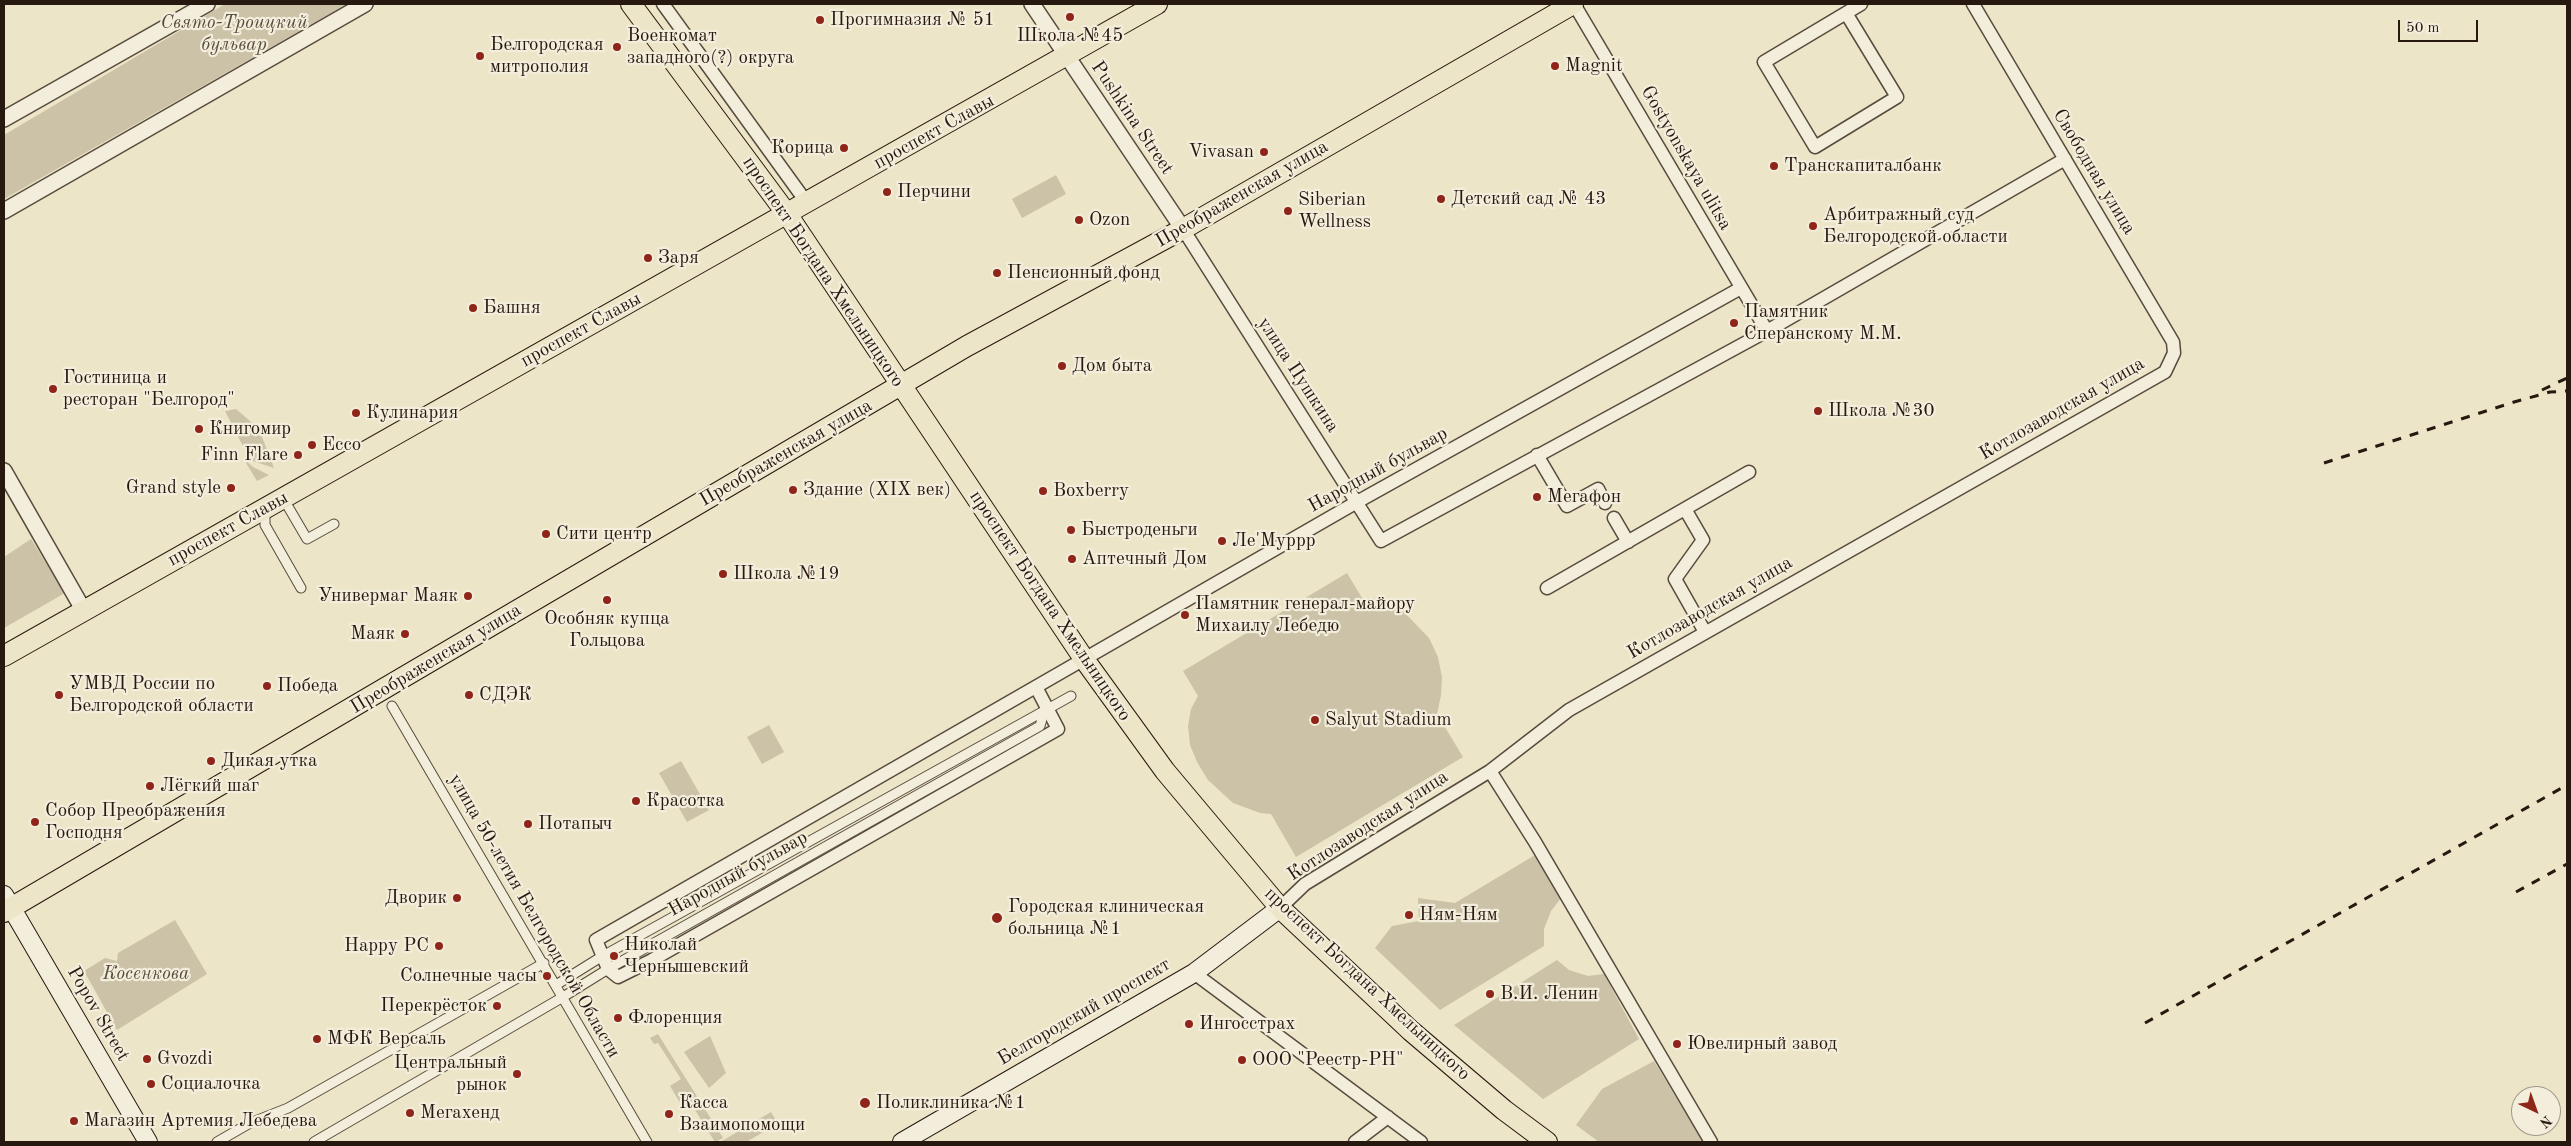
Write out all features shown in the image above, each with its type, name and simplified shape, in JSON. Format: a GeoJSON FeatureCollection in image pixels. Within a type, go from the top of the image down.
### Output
{"type":"FeatureCollection","features":[{"type":"Feature","properties":{"kind":"main road","name":"проспект Богдана Хмельницкого"},"geometry":{"type":"LineString","coordinates":[[631,4],[787,214],[1084,659],[1165,771],[1283,911],[1411,1031],[1504,1110],[1547,1142]]}},
{"type":"Feature","properties":{"kind":"main road","name":"проспект Славы"},"geometry":{"type":"LineString","coordinates":[[4,656],[1157,4]]}},
{"type":"Feature","properties":{"kind":"main road","name":"Преображенская улица"},"geometry":{"type":"LineString","coordinates":[[6,905],[967,346],[1183,229],[1573,4]]}},
{"type":"Feature","properties":{"kind":"main road","name":"Popov Street"},"geometry":{"type":"LineString","coordinates":[[6,905],[148,1142]]}},
{"type":"Feature","properties":{"kind":"main road","name":"Белгородский проспект"},"geometry":{"type":"LineString","coordinates":[[902,1142],[1194,973],[1283,911]]}},
{"type":"Feature","properties":{"kind":"street"},"geometry":{"type":"LineString","coordinates":[[4,119],[207,4]]}},
{"type":"Feature","properties":{"kind":"street"},"geometry":{"type":"LineString","coordinates":[[4,211],[366,4]]}},
{"type":"Feature","properties":{"kind":"street"},"geometry":{"type":"LineString","coordinates":[[663,4],[807,203]]}},
{"type":"Feature","properties":{"kind":"street","name":"Pushkina Street"},"geometry":{"type":"LineString","coordinates":[[1032,4],[1183,229]]}},
{"type":"Feature","properties":{"kind":"street","name":"Gostyonskaya ulitsa"},"geometry":{"type":"LineString","coordinates":[[1573,4],[1767,331]]}},
{"type":"Feature","properties":{"kind":"street"},"geometry":{"type":"LineString","coordinates":[[1846,13],[1897,97],[1815,147],[1764,62],[1861,4]]}},
{"type":"Feature","properties":{"kind":"street","name":"Свободная улица"},"geometry":{"type":"LineString","coordinates":[[1973,4],[2173,342],[2174,353],[2172,363]]}},
{"type":"Feature","properties":{"kind":"street"},"geometry":{"type":"LineString","coordinates":[[1605,503],[1598,489],[1567,506],[1537,455],[1767,331],[2065,159]]}},
{"type":"Feature","properties":{"kind":"street","name":"улица Пушкина"},"geometry":{"type":"LineString","coordinates":[[1183,229],[1381,542],[1537,455]]}},
{"type":"Feature","properties":{"kind":"street","name":"Народный бульвар"},"geometry":{"type":"LineString","coordinates":[[601,957],[596,940],[1357,502],[1741,288]]}},
{"type":"Feature","properties":{"kind":"street","name":"Котлозаводская улица"},"geometry":{"type":"LineString","coordinates":[[1283,911],[1305,884],[1490,771],[1569,710],[2165,372],[2172,363]]}},
{"type":"Feature","properties":{"kind":"street"},"geometry":{"type":"LineString","coordinates":[[4,471],[84,611]]}},
{"type":"Feature","properties":{"kind":"street"},"geometry":{"type":"LineString","coordinates":[[1548,588],[1749,472]]}},
{"type":"Feature","properties":{"kind":"street"},"geometry":{"type":"LineString","coordinates":[[282,498],[307,539],[334,524]]}},
{"type":"Feature","properties":{"kind":"street"},"geometry":{"type":"LineString","coordinates":[[265,508],[265,525],[301,588]]}},
{"type":"Feature","properties":{"kind":"street"},"geometry":{"type":"LineString","coordinates":[[1685,509],[1703,540],[1675,579],[1705,632]]}},
{"type":"Feature","properties":{"kind":"street"},"geometry":{"type":"LineString","coordinates":[[1614,518],[1628,542]]}},
{"type":"Feature","properties":{"kind":"street"},"geometry":{"type":"LineString","coordinates":[[1036,687],[1046,711]]}},
{"type":"Feature","properties":{"kind":"street"},"geometry":{"type":"LineString","coordinates":[[556,985],[601,957],[1071,696]]}},
{"type":"Feature","properties":{"kind":"street","name":"улица 50-летия Белгородской Области"},"geometry":{"type":"LineString","coordinates":[[392,706],[647,1142]]}},
{"type":"Feature","properties":{"kind":"street","name":"Народный бульвар"},"geometry":{"type":"LineString","coordinates":[[612,973],[652,960],[1058,729],[1046,711]]}},
{"type":"Feature","properties":{"kind":"street","name":"Народный бульвар"},"geometry":{"type":"LineString","coordinates":[[314,1142],[563,997],[612,973],[1040,726],[1046,711]]}},
{"type":"Feature","properties":{"kind":"street"},"geometry":{"type":"LineString","coordinates":[[1490,771],[1535,842],[1711,1142]]}},
{"type":"Feature","properties":{"kind":"street"},"geometry":{"type":"LineString","coordinates":[[601,957],[612,973]]}},
{"type":"Feature","properties":{"kind":"street"},"geometry":{"type":"LineString","coordinates":[[217,1142],[250,1123],[288,1108],[544,963]]}},
{"type":"Feature","properties":{"kind":"street"},"geometry":{"type":"LineString","coordinates":[[1194,973],[1421,1142]]}},
{"type":"Feature","properties":{"kind":"street"},"geometry":{"type":"LineString","coordinates":[[1355,1142],[1388,1117]]}},
{"type":"Feature","properties":{"kind":"green space","name":"Свято-Троицкий бульвар"},"geometry":{"type":"Polygon","coordinates":[[[225,4],[347,4],[4,199],[4,135],[225,4]]]}},
{"type":"Feature","properties":{"kind":"green space"},"geometry":{"type":"Polygon","coordinates":[[[1056,175],[1066,194],[1022,218],[1012,199],[1056,175]]]}},
{"type":"Feature","properties":{"kind":"green space"},"geometry":{"type":"Polygon","coordinates":[[[236,409],[259,429],[274,468],[250,460],[225,411],[236,409]]]}},
{"type":"Feature","properties":{"kind":"green space"},"geometry":{"type":"Polygon","coordinates":[[[243,458],[253,467],[269,475],[257,481],[243,458]]]}},
{"type":"Feature","properties":{"kind":"green space"},"geometry":{"type":"Polygon","coordinates":[[[31,539],[65,593],[4,628],[4,557],[31,539]]]}},
{"type":"Feature","properties":{"kind":"green space","name":"Salyut Stadium"},"geometry":{"type":"Polygon","coordinates":[[[1347,573],[1362,598],[1374,598],[1402,610],[1429,638],[1438,657],[1442,677],[1437,714],[1463,757],[1296,857],[1271,814],[1260,813],[1233,803],[1208,780],[1197,762],[1190,745],[1188,726],[1191,709],[1198,696],[1183,671],[1347,573]]]}},
{"type":"Feature","properties":{"kind":"green space"},"geometry":{"type":"Polygon","coordinates":[[[769,725],[784,752],[762,764],[747,737],[769,725]]]}},
{"type":"Feature","properties":{"kind":"green space"},"geometry":{"type":"Polygon","coordinates":[[[681,761],[709,810],[687,822],[659,773],[681,761]]]}},
{"type":"Feature","properties":{"kind":"green space"},"geometry":{"type":"Polygon","coordinates":[[[1535,855],[1561,898],[1551,911],[1544,929],[1544,946],[1440,1010],[1375,948],[1392,926],[1419,921],[1418,898],[1455,903],[1535,855]]]}},
{"type":"Feature","properties":{"kind":"green space","name":"Косенкова"},"geometry":{"type":"Polygon","coordinates":[[[175,920],[207,974],[117,1030],[84,971],[105,958],[117,961],[118,953],[175,920]]]}},
{"type":"Feature","properties":{"kind":"green space"},"geometry":{"type":"Polygon","coordinates":[[[1557,960],[1569,970],[1588,976],[1604,974],[1639,1039],[1543,1099],[1454,1025],[1557,960]]]}},
{"type":"Feature","properties":{"kind":"green space"},"geometry":{"type":"Polygon","coordinates":[[[658,1034],[723,1138],[715,1142],[690,1102],[682,1106],[670,1086],[681,1079],[658,1043],[654,1044],[650,1038],[658,1034]]]}},
{"type":"Feature","properties":{"kind":"green space"},"geometry":{"type":"Polygon","coordinates":[[[710,1036],[726,1073],[709,1088],[684,1052],[710,1036]]]}},
{"type":"Feature","properties":{"kind":"green space"},"geometry":{"type":"Polygon","coordinates":[[[1654,1061],[1703,1142],[1599,1142],[1576,1125],[1602,1089],[1654,1061]]]}},
{"type":"Feature","properties":{"kind":"green space"},"geometry":{"type":"Polygon","coordinates":[[[771,1112],[778,1124],[746,1142],[722,1141],[771,1112]]]}},
{"type":"Feature","properties":{"kind":"railway"},"geometry":{"type":"LineString","coordinates":[[2542,390],[2567,378]]}},
{"type":"Feature","properties":{"kind":"railway"},"geometry":{"type":"LineString","coordinates":[[2324,463],[2514,402],[2550,392],[2567,391]]}},
{"type":"Feature","properties":{"kind":"railway"},"geometry":{"type":"LineString","coordinates":[[2145,1023],[2567,785]]}},
{"type":"Feature","properties":{"kind":"railway"},"geometry":{"type":"LineString","coordinates":[[2516,892],[2567,864]]}},
{"type":"Feature","properties":{"kind":"place","name":"Школа №45"},"geometry":{"type":"Point","coordinates":[1070,17]}},
{"type":"Feature","properties":{"kind":"place","name":"Прогимназия № 51"},"geometry":{"type":"Point","coordinates":[820,20]}},
{"type":"Feature","properties":{"kind":"place","name":"Военкомат западного(?) округа"},"geometry":{"type":"Point","coordinates":[617,47]}},
{"type":"Feature","properties":{"kind":"place","name":"Белгородская митрополия"},"geometry":{"type":"Point","coordinates":[480,56]}},
{"type":"Feature","properties":{"kind":"place","name":"Magnit"},"geometry":{"type":"Point","coordinates":[1555,66]}},
{"type":"Feature","properties":{"kind":"place","name":"Корица"},"geometry":{"type":"Point","coordinates":[844,148]}},
{"type":"Feature","properties":{"kind":"place","name":"Vivasan"},"geometry":{"type":"Point","coordinates":[1264,152]}},
{"type":"Feature","properties":{"kind":"place","name":"Транскапиталбанк"},"geometry":{"type":"Point","coordinates":[1774,166]}},
{"type":"Feature","properties":{"kind":"place","name":"Перчини"},"geometry":{"type":"Point","coordinates":[887,192]}},
{"type":"Feature","properties":{"kind":"place","name":"Детский сад № 43"},"geometry":{"type":"Point","coordinates":[1441,199]}},
{"type":"Feature","properties":{"kind":"place","name":"Siberian Wellness"},"geometry":{"type":"Point","coordinates":[1288,211]}},
{"type":"Feature","properties":{"kind":"place","name":"Ozon"},"geometry":{"type":"Point","coordinates":[1079,220]}},
{"type":"Feature","properties":{"kind":"place","name":"Арбитражный суд Белгородской области"},"geometry":{"type":"Point","coordinates":[1813,226]}},
{"type":"Feature","properties":{"kind":"place","name":"Заря"},"geometry":{"type":"Point","coordinates":[648,258]}},
{"type":"Feature","properties":{"kind":"place","name":"Пенсионный фонд"},"geometry":{"type":"Point","coordinates":[997,273]}},
{"type":"Feature","properties":{"kind":"place","name":"Башня"},"geometry":{"type":"Point","coordinates":[473,308]}},
{"type":"Feature","properties":{"kind":"place","name":"Памятник Сперанскому М.М."},"geometry":{"type":"Point","coordinates":[1734,323]}},
{"type":"Feature","properties":{"kind":"place","name":"Дом быта"},"geometry":{"type":"Point","coordinates":[1062,366]}},
{"type":"Feature","properties":{"kind":"place","name":"Гостиница и ресторан \"Белгород\""},"geometry":{"type":"Point","coordinates":[53,389]}},
{"type":"Feature","properties":{"kind":"place","name":"Школа №30"},"geometry":{"type":"Point","coordinates":[1818,411]}},
{"type":"Feature","properties":{"kind":"place","name":"Кулинария"},"geometry":{"type":"Point","coordinates":[356,413]}},
{"type":"Feature","properties":{"kind":"place","name":"Книгомир"},"geometry":{"type":"Point","coordinates":[199,429]}},
{"type":"Feature","properties":{"kind":"place","name":"Ecco"},"geometry":{"type":"Point","coordinates":[312,445]}},
{"type":"Feature","properties":{"kind":"place","name":"Finn Flare"},"geometry":{"type":"Point","coordinates":[298,455]}},
{"type":"Feature","properties":{"kind":"place","name":"Grand style"},"geometry":{"type":"Point","coordinates":[231,488]}},
{"type":"Feature","properties":{"kind":"place","name":"Здание (XIX век)"},"geometry":{"type":"Point","coordinates":[793,490]}},
{"type":"Feature","properties":{"kind":"place","name":"Boxberry"},"geometry":{"type":"Point","coordinates":[1043,491]}},
{"type":"Feature","properties":{"kind":"place","name":"Мегафон"},"geometry":{"type":"Point","coordinates":[1537,497]}},
{"type":"Feature","properties":{"kind":"place","name":"Быстроденьги"},"geometry":{"type":"Point","coordinates":[1071,530]}},
{"type":"Feature","properties":{"kind":"place","name":"Сити центр"},"geometry":{"type":"Point","coordinates":[546,534]}},
{"type":"Feature","properties":{"kind":"place","name":"Ле'Муррр"},"geometry":{"type":"Point","coordinates":[1222,541]}},
{"type":"Feature","properties":{"kind":"place","name":"Аптечный Дом"},"geometry":{"type":"Point","coordinates":[1072,559]}},
{"type":"Feature","properties":{"kind":"place","name":"Школа №19"},"geometry":{"type":"Point","coordinates":[723,574]}},
{"type":"Feature","properties":{"kind":"place","name":"Универмаг Маяк"},"geometry":{"type":"Point","coordinates":[468,596]}},
{"type":"Feature","properties":{"kind":"place","name":"Особняк купца Гольцова"},"geometry":{"type":"Point","coordinates":[607,600]}},
{"type":"Feature","properties":{"kind":"place","name":"Памятник генерал-майору Михаилу Лебедю"},"geometry":{"type":"Point","coordinates":[1185,615]}},
{"type":"Feature","properties":{"kind":"place","name":"Маяк"},"geometry":{"type":"Point","coordinates":[405,634]}},
{"type":"Feature","properties":{"kind":"place","name":"Победа"},"geometry":{"type":"Point","coordinates":[267,686]}},
{"type":"Feature","properties":{"kind":"place","name":"УМВД России по Белгородской области"},"geometry":{"type":"Point","coordinates":[59,695]}},
{"type":"Feature","properties":{"kind":"place","name":"СДЭК"},"geometry":{"type":"Point","coordinates":[469,695]}},
{"type":"Feature","properties":{"kind":"place","name":"Salyut Stadium"},"geometry":{"type":"Point","coordinates":[1315,720]}},
{"type":"Feature","properties":{"kind":"place","name":"Дикая утка"},"geometry":{"type":"Point","coordinates":[211,761]}},
{"type":"Feature","properties":{"kind":"place","name":"Лёгкий шаг"},"geometry":{"type":"Point","coordinates":[150,786]}},
{"type":"Feature","properties":{"kind":"place","name":"Красотка"},"geometry":{"type":"Point","coordinates":[636,801]}},
{"type":"Feature","properties":{"kind":"place","name":"Собор Преображения Господня"},"geometry":{"type":"Point","coordinates":[35,822]}},
{"type":"Feature","properties":{"kind":"place","name":"Потапыч"},"geometry":{"type":"Point","coordinates":[528,824]}},
{"type":"Feature","properties":{"kind":"place","name":"Дворик"},"geometry":{"type":"Point","coordinates":[457,898]}},
{"type":"Feature","properties":{"kind":"place","name":"Ням-Ням"},"geometry":{"type":"Point","coordinates":[1409,915]}},
{"type":"Feature","properties":{"kind":"place","name":"Городская клиническая больница №1"},"geometry":{"type":"Point","coordinates":[997,918]}},
{"type":"Feature","properties":{"kind":"place","name":"Happy PC"},"geometry":{"type":"Point","coordinates":[439,946]}},
{"type":"Feature","properties":{"kind":"place","name":"Николай Чернышевский"},"geometry":{"type":"Point","coordinates":[614,956]}},
{"type":"Feature","properties":{"kind":"place","name":"Солнечные часы"},"geometry":{"type":"Point","coordinates":[547,976]}},
{"type":"Feature","properties":{"kind":"place","name":"В.И. Ленин"},"geometry":{"type":"Point","coordinates":[1490,994]}},
{"type":"Feature","properties":{"kind":"place","name":"Перекрёсток"},"geometry":{"type":"Point","coordinates":[497,1006]}},
{"type":"Feature","properties":{"kind":"place","name":"Флоренция"},"geometry":{"type":"Point","coordinates":[618,1018]}},
{"type":"Feature","properties":{"kind":"place","name":"Ингосстрах"},"geometry":{"type":"Point","coordinates":[1189,1024]}},
{"type":"Feature","properties":{"kind":"place","name":"МФК Версаль"},"geometry":{"type":"Point","coordinates":[317,1039]}},
{"type":"Feature","properties":{"kind":"place","name":"Ювелирный завод"},"geometry":{"type":"Point","coordinates":[1677,1044]}},
{"type":"Feature","properties":{"kind":"place","name":"Gvozdi"},"geometry":{"type":"Point","coordinates":[147,1059]}},
{"type":"Feature","properties":{"kind":"place","name":"ООО \"Реестр-РН\""},"geometry":{"type":"Point","coordinates":[1242,1060]}},
{"type":"Feature","properties":{"kind":"place","name":"Центральный рынок"},"geometry":{"type":"Point","coordinates":[517,1074]}},
{"type":"Feature","properties":{"kind":"place","name":"Социалочка"},"geometry":{"type":"Point","coordinates":[151,1084]}},
{"type":"Feature","properties":{"kind":"place","name":"Поликлиника №1"},"geometry":{"type":"Point","coordinates":[865,1103]}},
{"type":"Feature","properties":{"kind":"place","name":"Мегахенд"},"geometry":{"type":"Point","coordinates":[410,1113]}},
{"type":"Feature","properties":{"kind":"place","name":"Касса Взаимопомощи"},"geometry":{"type":"Point","coordinates":[669,1114]}},
{"type":"Feature","properties":{"kind":"place","name":"Магазин Артемия Лебедева"},"geometry":{"type":"Point","coordinates":[74,1121]}}]}
